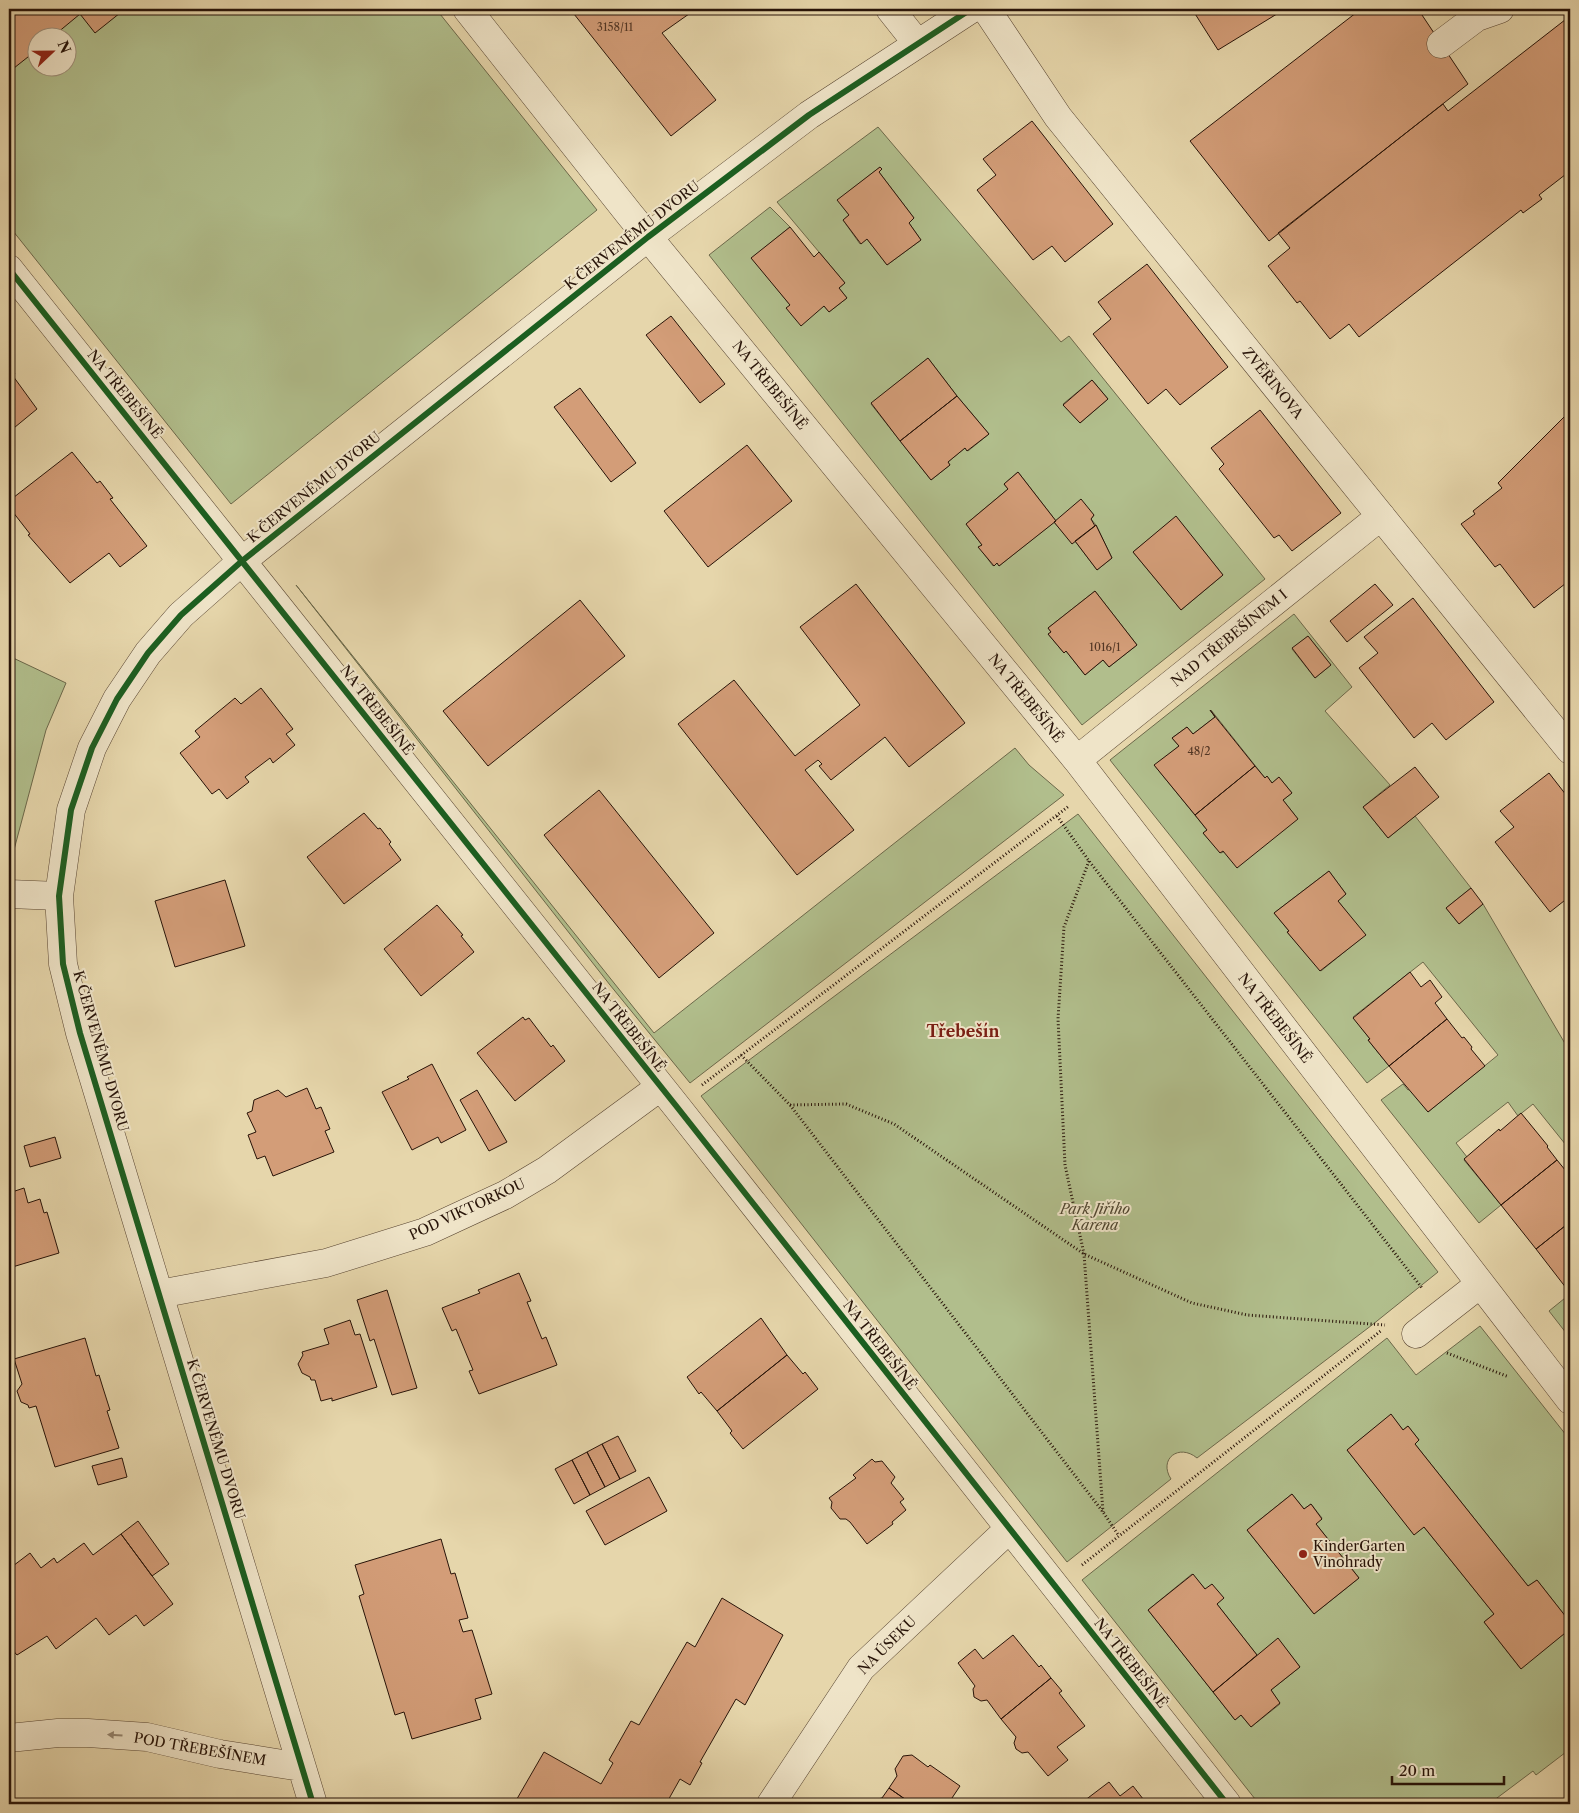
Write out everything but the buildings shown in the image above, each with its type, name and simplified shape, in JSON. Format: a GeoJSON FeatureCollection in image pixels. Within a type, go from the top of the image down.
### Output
{"type":"FeatureCollection","features":[{"type":"Feature","properties":{"kind":"street","name":"NA TŘEBEŠÍNĚ"},"geometry":{"type":"LineString","coordinates":[[467,9],[648,237],[1077,760],[1562,1390]]}},
{"type":"Feature","properties":{"kind":"street"},"geometry":{"type":"LineString","coordinates":[[890,9],[917,43]]}},
{"type":"Feature","properties":{"kind":"street","name":"K ČERVENÉMU DVORU"},"geometry":{"type":"LineString","coordinates":[[313,1804],[80,1032],[63,964],[59,896],[71,810],[92,748],[117,699],[148,653],[182,615],[242,561],[648,237],[809,115],[971,9]]}},
{"type":"Feature","properties":{"kind":"street","name":"ZVĚŘINOVA"},"geometry":{"type":"LineString","coordinates":[[986,9],[1058,118],[1570,750]]}},
{"type":"Feature","properties":{"kind":"street"},"geometry":{"type":"LineString","coordinates":[[1441,44],[1477,17],[1500,9]]}},
{"type":"Feature","properties":{"kind":"street","name":"NA TŘEBEŠÍNĚ"},"geometry":{"type":"LineString","coordinates":[[9,269],[677,1107],[1227,1804]]}},
{"type":"Feature","properties":{"kind":"street","name":"NAD TŘEBEŠÍNEM I"},"geometry":{"type":"LineString","coordinates":[[1077,760],[1381,516]]}},
{"type":"Feature","properties":{"kind":"street"},"geometry":{"type":"LineString","coordinates":[[9,894],[59,896]]}},
{"type":"Feature","properties":{"kind":"street","name":"POD VIKTORKOU"},"geometry":{"type":"LineString","coordinates":[[159,1294],[326,1263],[425,1232],[505,1195],[547,1170],[660,1087]]}},
{"type":"Feature","properties":{"kind":"street"},"geometry":{"type":"LineString","coordinates":[[1416,1334],[1480,1284]]}},
{"type":"Feature","properties":{"kind":"street","name":"NA ÚSEKU"},"geometry":{"type":"LineString","coordinates":[[771,1804],[861,1668],[1009,1529]]}},
{"type":"Feature","properties":{"kind":"street","name":"POD TŘEBEŠÍNEM"},"geometry":{"type":"LineString","coordinates":[[9,1738],[78,1733],[147,1737],[220,1754],[301,1767]]}},
{"type":"Feature","properties":{"kind":"path"},"geometry":{"type":"LineString","coordinates":[[677,1107],[695,1090],[1096,786]]}},
{"type":"Feature","properties":{"kind":"path"},"geometry":{"type":"LineString","coordinates":[[1056,816],[1089,861],[1444,1313]]}},
{"type":"Feature","properties":{"kind":"path"},"geometry":{"type":"LineString","coordinates":[[1089,861],[1064,928],[1058,1019],[1065,1165],[1084,1254],[1103,1512]]}},
{"type":"Feature","properties":{"kind":"path"},"geometry":{"type":"LineString","coordinates":[[741,1055],[790,1105],[1103,1512],[1119,1536]]}},
{"type":"Feature","properties":{"kind":"path"},"geometry":{"type":"LineString","coordinates":[[790,1105],[846,1104],[894,1124],[1084,1254],[1192,1302],[1248,1315],[1389,1325],[1056,1587]]}},
{"type":"Feature","properties":{"kind":"path"},"geometry":{"type":"LineString","coordinates":[[1416,1334],[1445,1353],[1525,1383],[1562,1390]]}},
{"type":"Feature","properties":{"kind":"green space"},"geometry":{"type":"Polygon","coordinates":[[[9,9],[436,9],[597,210],[231,504],[9,226],[9,9]]]}},
{"type":"Feature","properties":{"kind":"green space"},"geometry":{"type":"Polygon","coordinates":[[[878,127],[1061,342],[1069,336],[1265,579],[1082,725],[709,255],[770,207],[790,227],[752,258],[790,305],[787,308],[824,306],[829,312],[847,298],[839,288],[845,283],[777,202],[878,127]],[[880,167],[838,200],[849,215],[843,220],[860,244],[867,239],[887,265],[921,240],[909,223],[914,218],[879,172],[882,169],[880,167]],[[928,358],[871,404],[931,480],[950,465],[948,462],[965,448],[968,451],[989,434],[928,358]],[[1092,380],[1063,404],[1080,423],[1108,399],[1092,380]],[[1018,472],[1004,484],[1008,489],[966,524],[982,545],[979,547],[993,566],[997,563],[999,566],[1054,522],[1072,543],[1075,541],[1097,570],[1112,558],[1096,525],[1091,519],[1094,515],[1056,521],[1018,472]],[[1176,517],[1133,552],[1181,610],[1223,575],[1176,517]],[[1095,591],[1048,628],[1051,632],[1048,634],[1064,653],[1066,651],[1085,675],[1103,660],[1109,667],[1137,645],[1095,591]]]}},
{"type":"Feature","properties":{"kind":"green space"},"geometry":{"type":"Polygon","coordinates":[[[296,585],[654,1033],[1015,748],[1029,765],[1064,795],[690,1083],[610,985],[296,585]]]}},
{"type":"Feature","properties":{"kind":"green space"},"geometry":{"type":"Polygon","coordinates":[[[1294,614],[1352,687],[1325,711],[1390,785],[1363,807],[1388,838],[1415,816],[1471,888],[1446,908],[1459,924],[1483,904],[1570,1052],[1570,1150],[1533,1104],[1518,1116],[1508,1102],[1456,1143],[1467,1157],[1464,1160],[1501,1205],[1479,1223],[1381,1100],[1403,1084],[1408,1090],[1410,1089],[1428,1112],[1498,1055],[1423,962],[1353,1017],[1370,1039],[1368,1040],[1389,1066],[1367,1083],[1110,760],[1294,614]],[[1308,636],[1292,649],[1315,678],[1331,665],[1308,636]],[[1211,710],[1215,717],[1193,734],[1187,727],[1172,738],[1179,746],[1155,766],[1207,830],[1203,833],[1221,853],[1298,819],[1283,800],[1292,793],[1279,777],[1272,783],[1267,776],[1265,778],[1211,710]],[[1329,871],[1274,913],[1289,931],[1288,933],[1321,971],[1365,935],[1338,901],[1346,894],[1329,871]]]}},
{"type":"Feature","properties":{"kind":"green space"},"geometry":{"type":"Polygon","coordinates":[[[9,656],[66,683],[46,730],[11,861],[9,860],[9,656]]]}},
{"type":"Feature","properties":{"kind":"green space","name":"Park Jiřího Karena"},"geometry":{"type":"Polygon","coordinates":[[[1078,814],[1438,1272],[1372,1325],[1197,1458],[1184,1452],[1172,1455],[1167,1465],[1171,1479],[1067,1562],[701,1096],[1078,814]]]}},
{"type":"Feature","properties":{"kind":"green space"},"geometry":{"type":"Polygon","coordinates":[[[1570,1294],[1570,1338],[1549,1311],[1570,1294]]]}},
{"type":"Feature","properties":{"kind":"green space"},"geometry":{"type":"Polygon","coordinates":[[[1480,1326],[1570,1440],[1570,1622],[1537,1580],[1528,1586],[1415,1444],[1419,1440],[1408,1426],[1403,1430],[1391,1415],[1347,1450],[1414,1534],[1424,1527],[1494,1614],[1484,1622],[1520,1668],[1570,1629],[1570,1749],[1536,1775],[1533,1771],[1489,1804],[1259,1804],[1082,1580],[1387,1338],[1416,1375],[1480,1326]],[[1292,1494],[1247,1530],[1314,1614],[1359,1578],[1316,1524],[1322,1518],[1311,1504],[1304,1509],[1292,1494]],[[1192,1574],[1148,1610],[1213,1692],[1257,1655],[1217,1604],[1223,1598],[1205,1589],[1192,1574]],[[1278,1639],[1213,1692],[1235,1720],[1241,1715],[1251,1727],[1280,1704],[1271,1690],[1300,1667],[1278,1639]]]}},
{"type":"Feature","properties":{"kind":"cycle path"},"geometry":{"type":"LineString","coordinates":[[313,1804],[80,1033],[63,964],[59,896],[71,810],[92,748],[117,699],[148,653],[181,615],[242,561],[648,237],[809,115],[971,9]]}},
{"type":"Feature","properties":{"kind":"cycle path"},"geometry":{"type":"LineString","coordinates":[[9,269],[677,1107],[1227,1804]]}},
{"type":"Feature","properties":{"kind":"place","name":"KinderGarten Vinohrady"},"geometry":{"type":"Point","coordinates":[1303,1554]}},
{"type":"Feature","properties":{"kind":"district","name":"Třebešín"},"geometry":{"type":"Point","coordinates":[963,1031]}}]}
